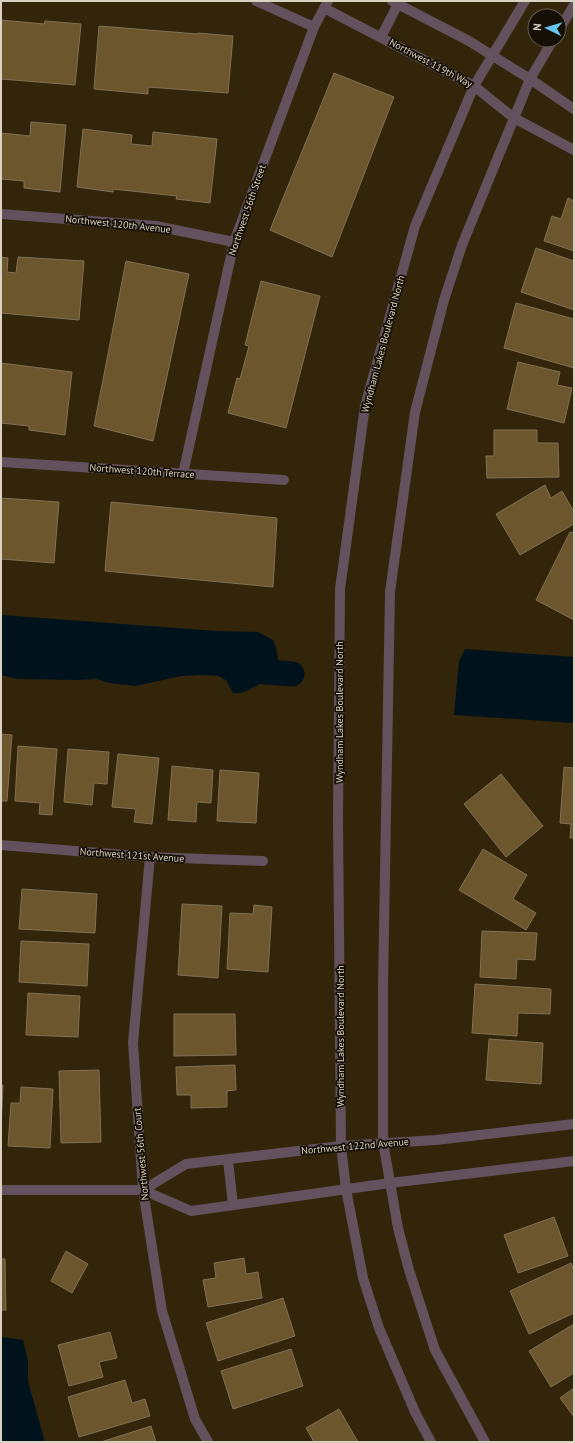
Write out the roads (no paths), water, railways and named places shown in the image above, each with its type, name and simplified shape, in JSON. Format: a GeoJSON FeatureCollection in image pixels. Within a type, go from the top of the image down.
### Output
{"type":"FeatureCollection","features":[{"type":"Feature","properties":{"kind":"street"},"geometry":{"type":"LineString","coordinates":[[256,1],[314,27]]}},
{"type":"Feature","properties":{"kind":"street","name":"Wyndham Lakes Boulevard North"},"geometry":{"type":"LineString","coordinates":[[431,1442],[414,1412],[377,1321],[363,1278],[346,1190],[341,1146],[338,820],[340,589],[365,406],[415,226],[474,86],[525,1]]}},
{"type":"Feature","properties":{"kind":"street"},"geometry":{"type":"LineString","coordinates":[[381,37],[395,3],[469,41],[530,79],[574,109]]}},
{"type":"Feature","properties":{"kind":"street","name":"Northwest 56th Street"},"geometry":{"type":"LineString","coordinates":[[183,474],[234,242],[314,27],[326,4]]}},
{"type":"Feature","properties":{"kind":"street","name":"Northwest 119th Way"},"geometry":{"type":"LineString","coordinates":[[326,4],[381,37],[474,86],[514,118],[574,150]]}},
{"type":"Feature","properties":{"kind":"street"},"geometry":{"type":"LineString","coordinates":[[567,17],[574,5]]}},
{"type":"Feature","properties":{"kind":"street"},"geometry":{"type":"LineString","coordinates":[[486,1442],[435,1350],[408,1270],[398,1228],[383,1142],[383,985],[390,592],[415,412],[442,307],[462,245],[530,79],[548,48]]}},
{"type":"Feature","properties":{"kind":"street","name":"Northwest 120th Avenue"},"geometry":{"type":"LineString","coordinates":[[1,214],[156,226],[234,242]]}},
{"type":"Feature","properties":{"kind":"street","name":"Northwest 120th Terrace"},"geometry":{"type":"LineString","coordinates":[[1,462],[284,480]]}},
{"type":"Feature","properties":{"kind":"street","name":"Northwest 121st Avenue"},"geometry":{"type":"LineString","coordinates":[[1,846],[150,857],[263,861]]}},
{"type":"Feature","properties":{"kind":"street","name":"Northwest 56th Court"},"geometry":{"type":"LineString","coordinates":[[150,857],[133,1043],[143,1190],[162,1311],[195,1419],[208,1442]]}},
{"type":"Feature","properties":{"kind":"street","name":"Northwest 122nd Avenue"},"geometry":{"type":"LineString","coordinates":[[143,1190],[186,1164],[341,1146],[383,1142],[436,1140],[574,1124]]}},
{"type":"Feature","properties":{"kind":"street"},"geometry":{"type":"LineString","coordinates":[[228,1160],[233,1205]]}},
{"type":"Feature","properties":{"kind":"street"},"geometry":{"type":"LineString","coordinates":[[1,1190],[143,1190],[191,1211],[346,1190],[390,1182],[574,1161]]}},
{"type":"Feature","properties":{"kind":"water"},"geometry":{"type":"Polygon","coordinates":[[[1,615],[217,631],[258,632],[273,640],[277,651],[278,660],[273,680],[240,693],[233,693],[226,680],[218,676],[181,676],[136,686],[109,683],[97,679],[17,679],[1,675],[1,615]]]}},
{"type":"Feature","properties":{"kind":"water"},"geometry":{"type":"Polygon","coordinates":[[[465,649],[574,657],[574,723],[454,715],[459,661],[465,649]]]}},
{"type":"Feature","properties":{"kind":"water"},"geometry":{"type":"Polygon","coordinates":[[[1,1337],[23,1340],[28,1361],[28,1381],[45,1442],[1,1442],[1,1337]]]}},
{"type":"Feature","properties":{"kind":"waterway"},"geometry":{"type":"LineString","coordinates":[[241,670],[292,674]]}}]}
